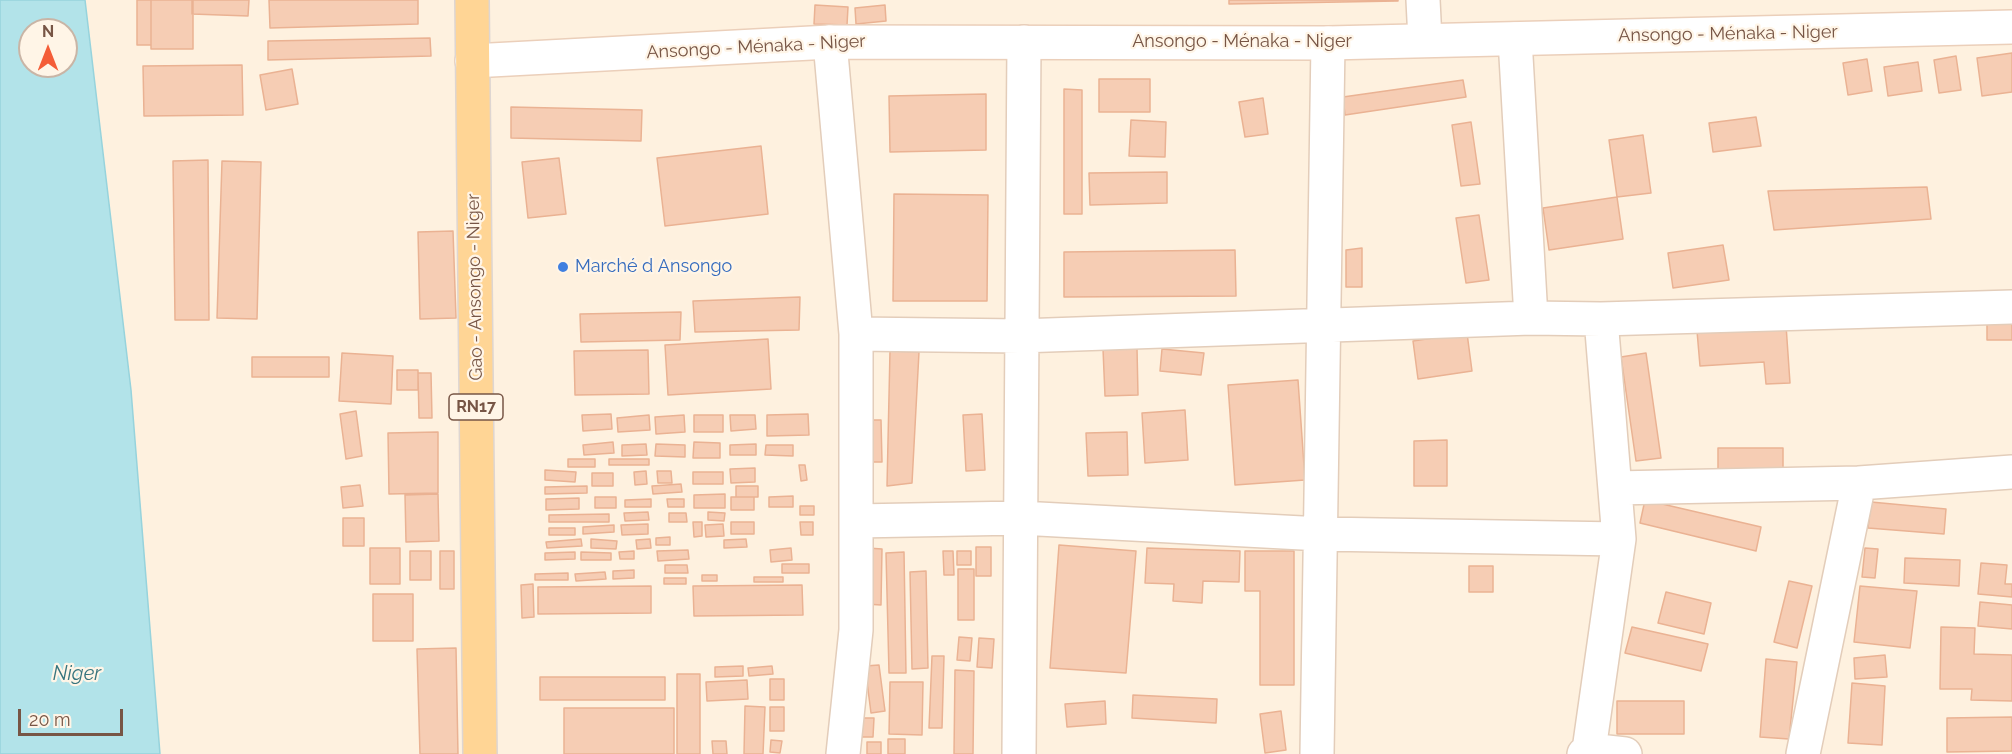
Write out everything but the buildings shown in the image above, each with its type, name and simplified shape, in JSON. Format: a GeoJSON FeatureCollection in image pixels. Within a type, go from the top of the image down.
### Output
{"type":"FeatureCollection","features":[{"type":"Feature","properties":{"kind":"main road","name":"Gao - Ansongo - Niger"},"geometry":{"type":"LineString","coordinates":[[472,0],[480,754]]}},
{"type":"Feature","properties":{"kind":"street"},"geometry":{"type":"LineString","coordinates":[[1423,0],[1425,40]]}},
{"type":"Feature","properties":{"kind":"street","name":"Ansongo - Ménaka - Niger"},"geometry":{"type":"LineString","coordinates":[[472,61],[830,42],[1328,43],[2012,27]]}},
{"type":"Feature","properties":{"kind":"street"},"geometry":{"type":"LineString","coordinates":[[1515,39],[1531,318]]}},
{"type":"Feature","properties":{"kind":"street"},"geometry":{"type":"LineString","coordinates":[[830,42],[856,334],[856,630],[843,754]]}},
{"type":"Feature","properties":{"kind":"street"},"geometry":{"type":"LineString","coordinates":[[1019,754],[1020,336],[1024,42]]}},
{"type":"Feature","properties":{"kind":"street"},"geometry":{"type":"LineString","coordinates":[[1317,754],[1328,43]]}},
{"type":"Feature","properties":{"kind":"street"},"geometry":{"type":"LineString","coordinates":[[856,334],[1020,336],[1531,318],[1601,319],[2012,307]]}},
{"type":"Feature","properties":{"kind":"street"},"geometry":{"type":"LineString","coordinates":[[1601,319],[1618,539],[1586,752],[1625,754]]}},
{"type":"Feature","properties":{"kind":"street"},"geometry":{"type":"LineString","coordinates":[[1615,488],[1859,483],[2012,472]]}},
{"type":"Feature","properties":{"kind":"street"},"geometry":{"type":"LineString","coordinates":[[1803,754],[1859,483]]}},
{"type":"Feature","properties":{"kind":"street"},"geometry":{"type":"LineString","coordinates":[[856,521],[1020,518],[1321,534],[1618,539]]}},
{"type":"Feature","properties":{"kind":"water","name":"Niger"},"geometry":{"type":"Polygon","coordinates":[[[0,0],[85,0],[131,390],[160,754],[0,754],[0,0]]]}},
{"type":"Feature","properties":{"kind":"place","name":"Marché d Ansongo"},"geometry":{"type":"Point","coordinates":[563,267]}}]}
